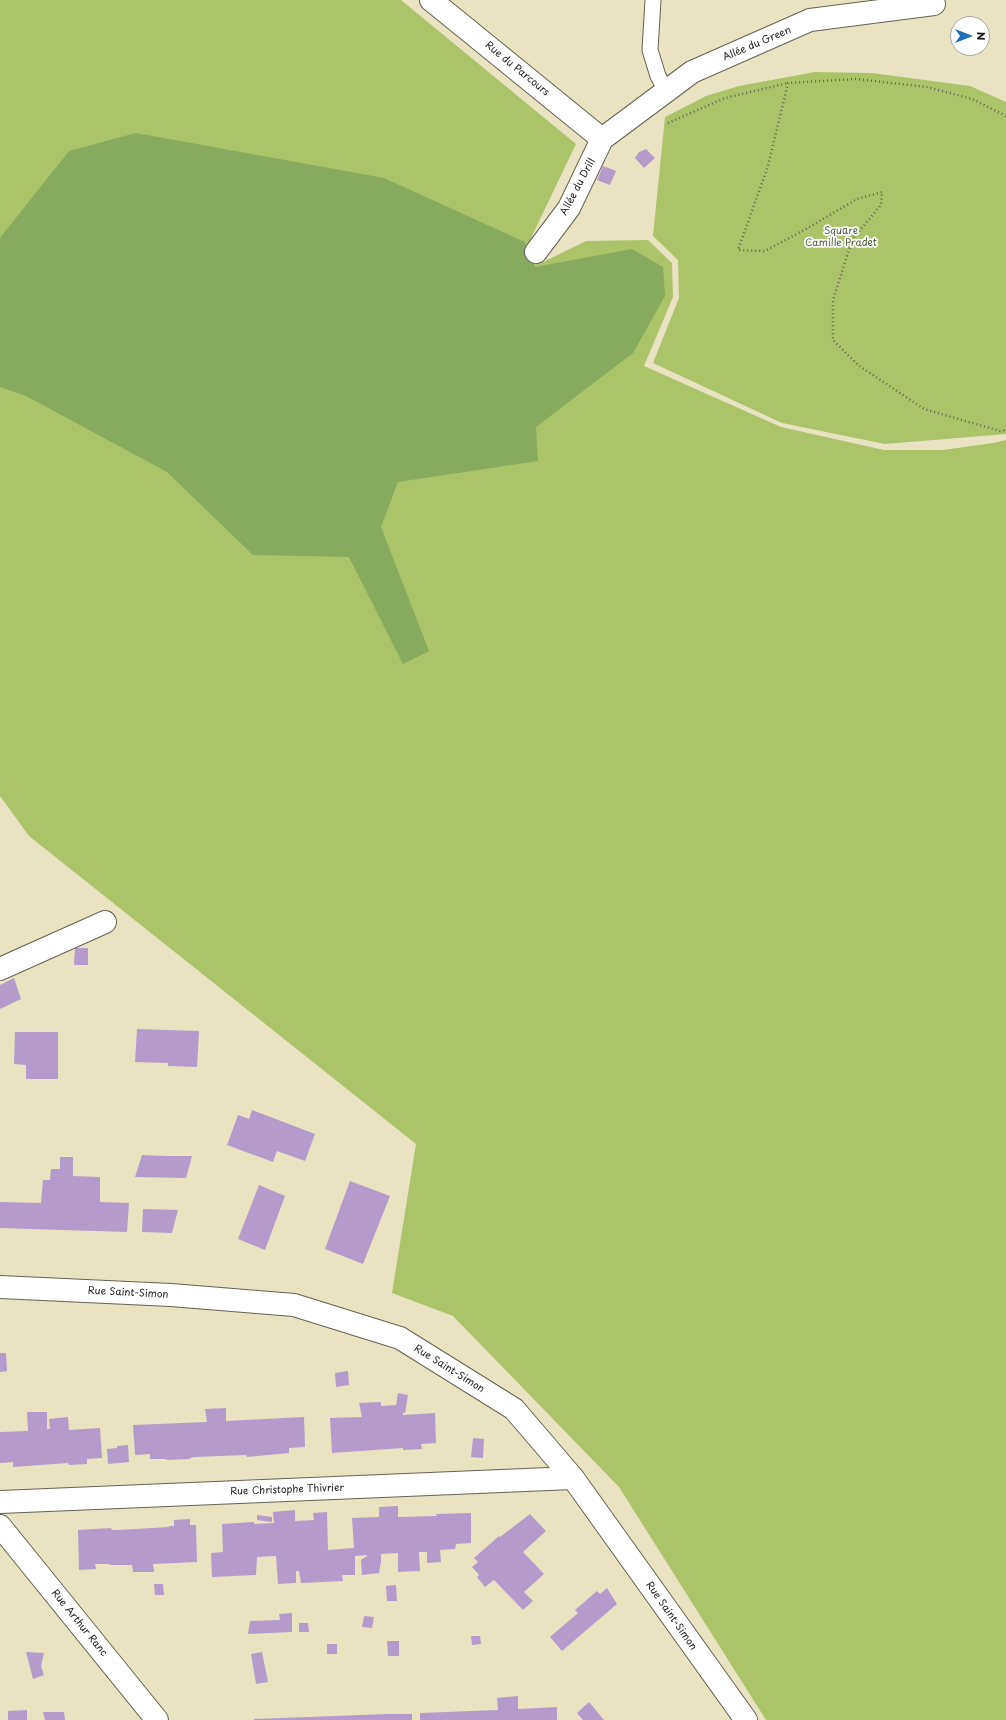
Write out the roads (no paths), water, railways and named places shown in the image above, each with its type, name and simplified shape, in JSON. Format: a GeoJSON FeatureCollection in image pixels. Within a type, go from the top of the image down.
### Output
{"type":"FeatureCollection","features":[{"type":"Feature","properties":{"kind":"street","name":"Rue du Parcours"},"geometry":{"type":"LineString","coordinates":[[431,0],[602,139]]}},
{"type":"Feature","properties":{"kind":"street","name":"Allée du Green"},"geometry":{"type":"LineString","coordinates":[[602,139],[692,72],[810,20],[934,4]]}},
{"type":"Feature","properties":{"kind":"street","name":"Allée du Drill"},"geometry":{"type":"LineString","coordinates":[[536,252],[569,208],[602,139]]}},
{"type":"Feature","properties":{"kind":"street"},"geometry":{"type":"LineString","coordinates":[[0,969],[105,922]]}},
{"type":"Feature","properties":{"kind":"street","name":"Rue Saint-Simon"},"geometry":{"type":"LineString","coordinates":[[0,1286],[171,1294],[294,1304],[400,1338],[514,1409],[573,1478],[746,1720]]}},
{"type":"Feature","properties":{"kind":"street","name":"Rue Christophe Thivrier"},"geometry":{"type":"LineString","coordinates":[[0,1502],[573,1478]]}},
{"type":"Feature","properties":{"kind":"street","name":"Rue Arthur Ranc"},"geometry":{"type":"LineString","coordinates":[[0,1526],[157,1720]]}},
{"type":"Feature","properties":{"kind":"lane"},"geometry":{"type":"LineString","coordinates":[[653,0],[650,50],[658,76],[666,91]]}},
{"type":"Feature","properties":{"kind":"park label","name":"Square Camille Pradet"},"geometry":{"type":"Point","coordinates":[841,236]}}]}
